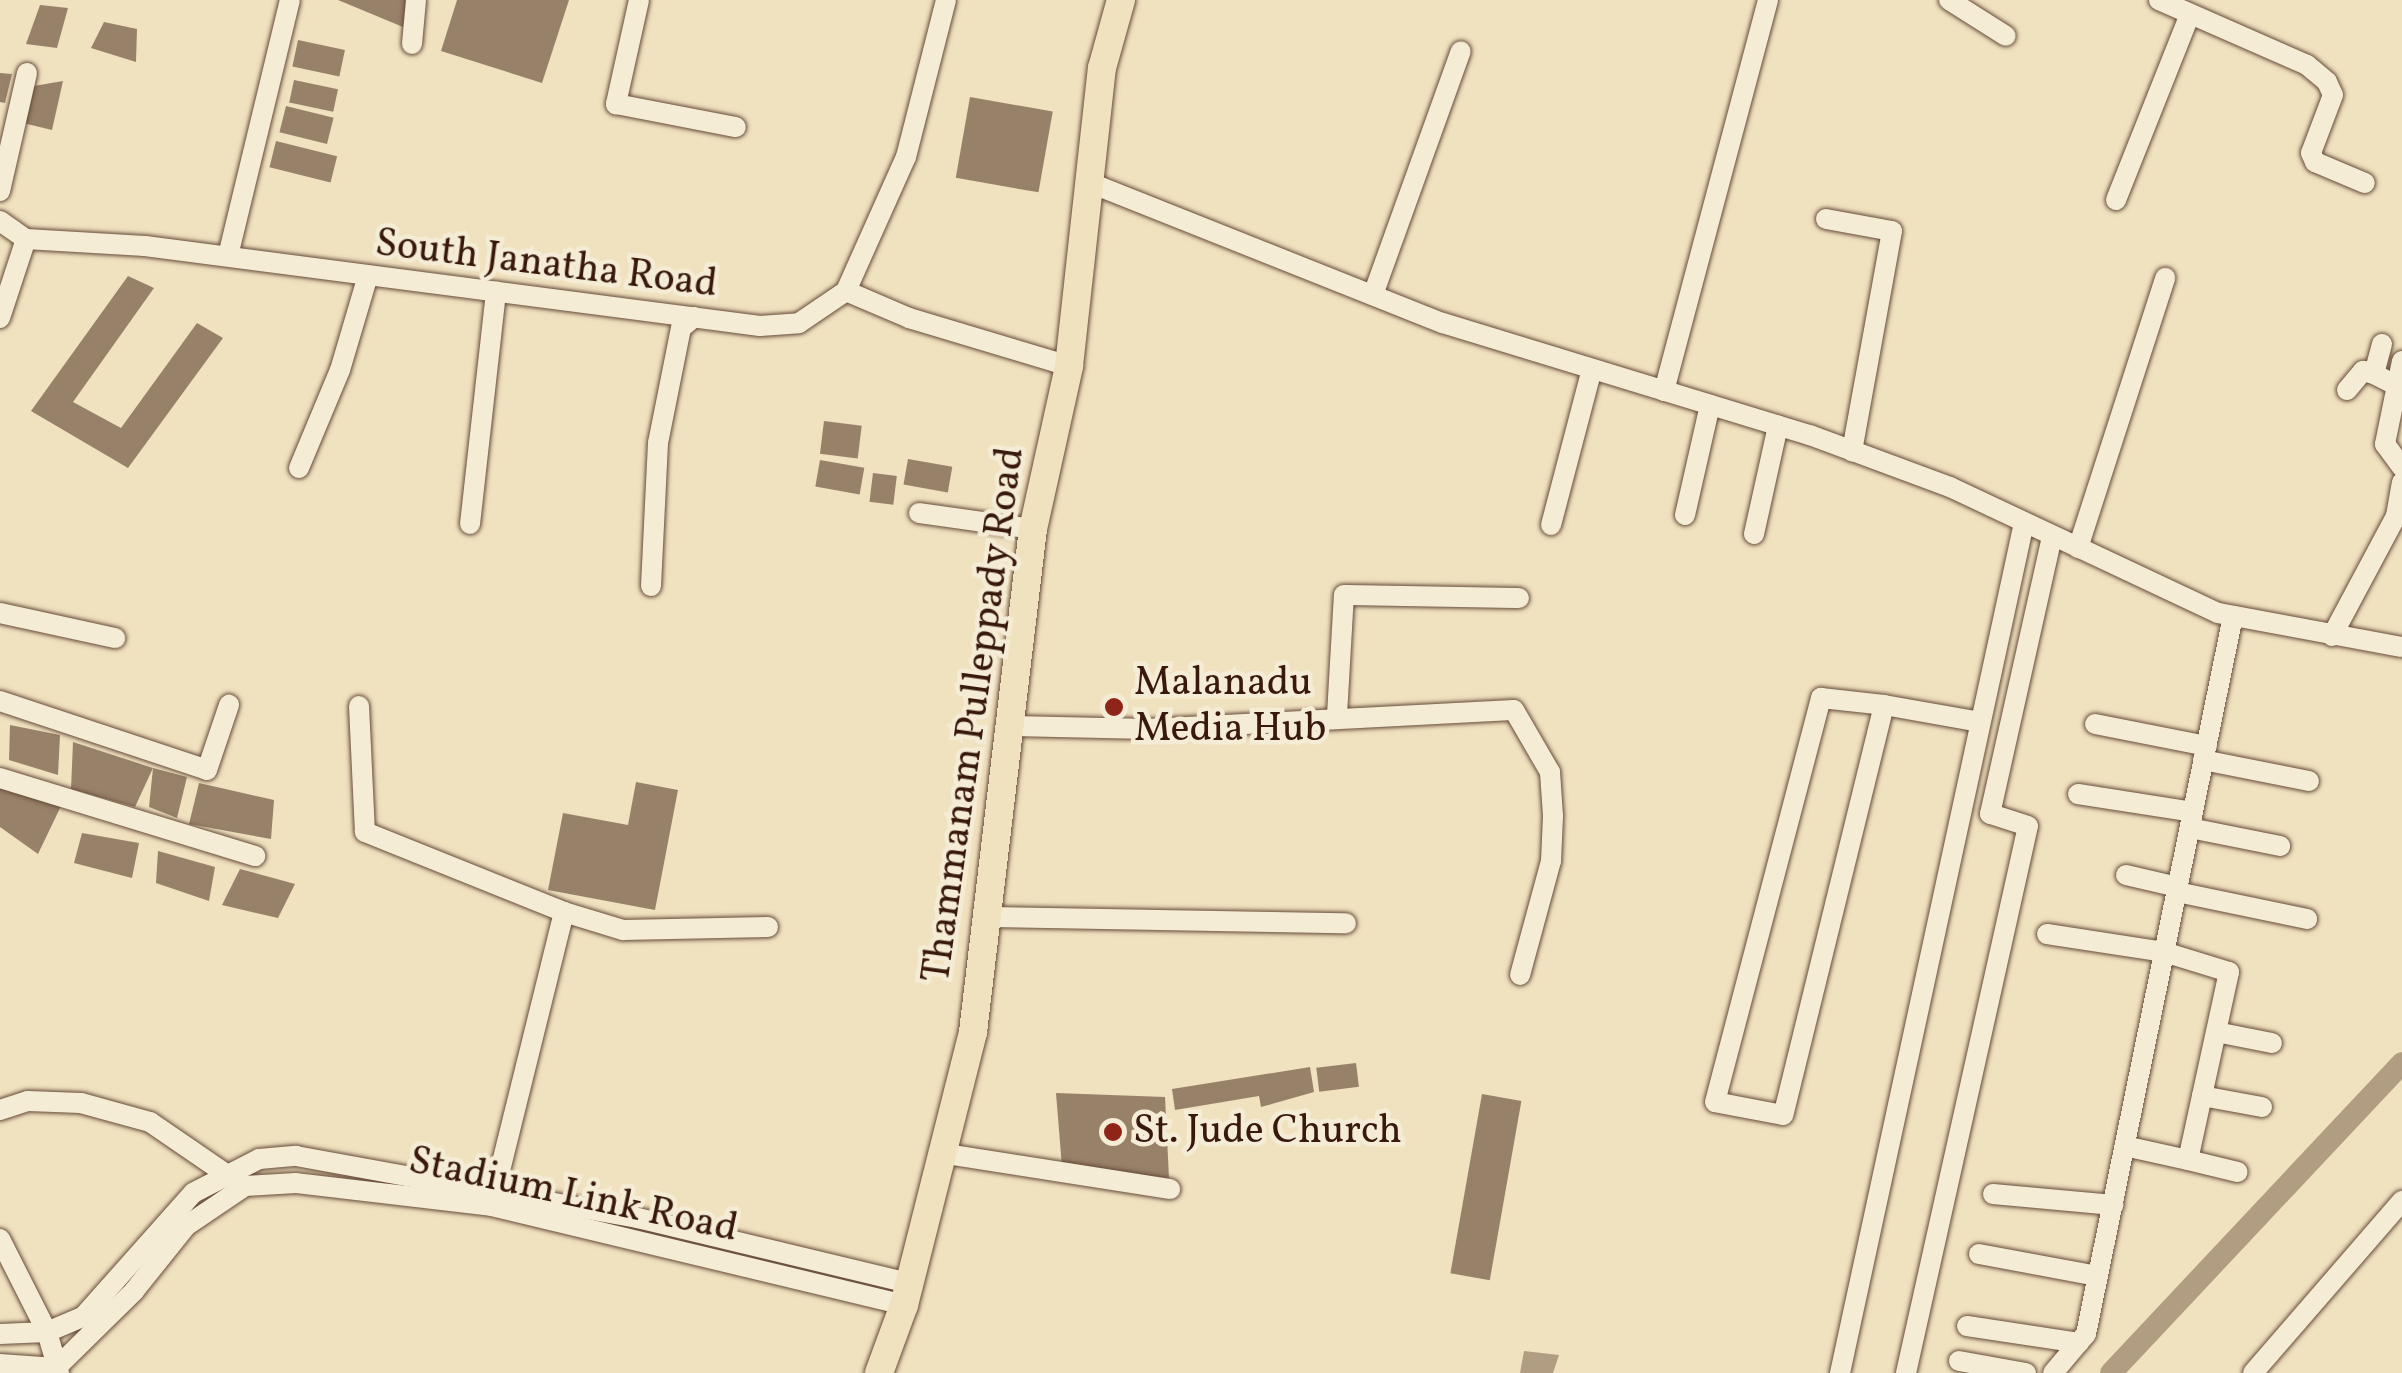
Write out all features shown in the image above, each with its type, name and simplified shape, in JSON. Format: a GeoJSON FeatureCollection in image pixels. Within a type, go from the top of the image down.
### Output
{"type":"FeatureCollection","features":[{"type":"Feature","properties":{"kind":"main road","name":"Thammanam Pulleppady Road"},"geometry":{"type":"LineString","coordinates":[[879,1373],[907,1294],[946,1154],[973,1032],[1033,529],[1069,366],[1102,68],[1121,0]]}},
{"type":"Feature","properties":{"kind":"street"},"geometry":{"type":"LineString","coordinates":[[228,256],[290,0]]}},
{"type":"Feature","properties":{"kind":"street"},"geometry":{"type":"LineString","coordinates":[[412,44],[416,0]]}},
{"type":"Feature","properties":{"kind":"street"},"geometry":{"type":"LineString","coordinates":[[639,0],[616,104],[736,126]]}},
{"type":"Feature","properties":{"kind":"street"},"geometry":{"type":"LineString","coordinates":[[946,0],[906,156],[846,291],[909,318],[1069,366]]}},
{"type":"Feature","properties":{"kind":"street"},"geometry":{"type":"LineString","coordinates":[[1664,391],[1768,0]]}},
{"type":"Feature","properties":{"kind":"street"},"geometry":{"type":"LineString","coordinates":[[1949,0],[2006,36]]}},
{"type":"Feature","properties":{"kind":"street"},"geometry":{"type":"LineString","coordinates":[[2158,0],[2307,65],[2328,82],[2333,95],[2311,153],[2315,162],[2365,183]]}},
{"type":"Feature","properties":{"kind":"street"},"geometry":{"type":"LineString","coordinates":[[2116,200],[2190,14]]}},
{"type":"Feature","properties":{"kind":"street"},"geometry":{"type":"LineString","coordinates":[[1372,295],[1460,51]]}},
{"type":"Feature","properties":{"kind":"street"},"geometry":{"type":"LineString","coordinates":[[0,191],[26,73]]}},
{"type":"Feature","properties":{"kind":"street"},"geometry":{"type":"LineString","coordinates":[[1088,182],[1372,295],[1852,451],[2024,522],[2233,616],[2402,648]]}},
{"type":"Feature","properties":{"kind":"street"},"geometry":{"type":"LineString","coordinates":[[1826,219],[1892,230],[1852,451]]}},
{"type":"Feature","properties":{"kind":"street","name":"South Janatha Road"},"geometry":{"type":"LineString","coordinates":[[0,221],[26,239],[228,256],[367,279],[496,291],[760,326],[800,324],[846,291]]}},
{"type":"Feature","properties":{"kind":"street"},"geometry":{"type":"LineString","coordinates":[[0,318],[26,239]]}},
{"type":"Feature","properties":{"kind":"street"},"geometry":{"type":"LineString","coordinates":[[2078,548],[2165,278]]}},
{"type":"Feature","properties":{"kind":"street"},"geometry":{"type":"LineString","coordinates":[[299,468],[340,370],[367,279]]}},
{"type":"Feature","properties":{"kind":"street"},"geometry":{"type":"LineString","coordinates":[[470,524],[496,291]]}},
{"type":"Feature","properties":{"kind":"street"},"geometry":{"type":"LineString","coordinates":[[651,586],[658,443],[681,328],[694,317]]}},
{"type":"Feature","properties":{"kind":"street"},"geometry":{"type":"LineString","coordinates":[[2374,374],[2382,344]]}},
{"type":"Feature","properties":{"kind":"street"},"geometry":{"type":"LineString","coordinates":[[2402,361],[2400,387],[2384,444],[2402,467]]}},
{"type":"Feature","properties":{"kind":"street"},"geometry":{"type":"LineString","coordinates":[[1552,525],[1592,369]]}},
{"type":"Feature","properties":{"kind":"street"},"geometry":{"type":"LineString","coordinates":[[2348,390],[2363,370],[2400,387]]}},
{"type":"Feature","properties":{"kind":"street"},"geometry":{"type":"LineString","coordinates":[[1685,515],[1710,404]]}},
{"type":"Feature","properties":{"kind":"street"},"geometry":{"type":"LineString","coordinates":[[1754,534],[1778,426]]}},
{"type":"Feature","properties":{"kind":"street"},"geometry":{"type":"LineString","coordinates":[[2332,636],[2396,516],[2402,483]]}},
{"type":"Feature","properties":{"kind":"street"},"geometry":{"type":"LineString","coordinates":[[919,513],[1033,529]]}},
{"type":"Feature","properties":{"kind":"street"},"geometry":{"type":"LineString","coordinates":[[1840,1373],[2024,522]]}},
{"type":"Feature","properties":{"kind":"street"},"geometry":{"type":"LineString","coordinates":[[1906,1373],[2028,826],[1990,814],[2052,536]]}},
{"type":"Feature","properties":{"kind":"street"},"geometry":{"type":"LineString","coordinates":[[1338,715],[1344,595],[1518,598]]}},
{"type":"Feature","properties":{"kind":"street"},"geometry":{"type":"LineString","coordinates":[[0,613],[115,638]]}},
{"type":"Feature","properties":{"kind":"street"},"geometry":{"type":"LineString","coordinates":[[2054,1373],[2079,1342],[2098,1276],[2233,616]]}},
{"type":"Feature","properties":{"kind":"street"},"geometry":{"type":"LineString","coordinates":[[1884,704],[1783,1115],[1715,1102],[1822,698],[1884,704],[1980,722]]}},
{"type":"Feature","properties":{"kind":"street"},"geometry":{"type":"LineString","coordinates":[[0,701],[207,770],[229,705]]}},
{"type":"Feature","properties":{"kind":"street"},"geometry":{"type":"LineString","coordinates":[[359,706],[365,832],[564,912],[624,930],[768,927]]}},
{"type":"Feature","properties":{"kind":"street"},"geometry":{"type":"LineString","coordinates":[[1012,726],[1149,730],[1338,715],[1514,710],[1550,772],[1553,816],[1552,862],[1520,975]]}},
{"type":"Feature","properties":{"kind":"street"},"geometry":{"type":"LineString","coordinates":[[2095,724],[2309,782]]}},
{"type":"Feature","properties":{"kind":"street"},"geometry":{"type":"LineString","coordinates":[[0,778],[254,856]]}},
{"type":"Feature","properties":{"kind":"street"},"geometry":{"type":"LineString","coordinates":[[2078,794],[2280,846]]}},
{"type":"Feature","properties":{"kind":"street"},"geometry":{"type":"LineString","coordinates":[[2126,875],[2307,919]]}},
{"type":"Feature","properties":{"kind":"street"},"geometry":{"type":"LineString","coordinates":[[493,1199],[564,912]]}},
{"type":"Feature","properties":{"kind":"street"},"geometry":{"type":"LineString","coordinates":[[987,917],[1346,922]]}},
{"type":"Feature","properties":{"kind":"street"},"geometry":{"type":"LineString","coordinates":[[2047,934],[2164,952],[2229,972],[2188,1160]]}},
{"type":"Feature","properties":{"kind":"street"},"geometry":{"type":"LineString","coordinates":[[2216,1032],[2272,1043]]}},
{"type":"Feature","properties":{"kind":"street"},"geometry":{"type":"LineString","coordinates":[[2202,1096],[2262,1108]]}},
{"type":"Feature","properties":{"kind":"street"},"geometry":{"type":"LineString","coordinates":[[0,1110],[28,1101],[81,1104],[150,1122],[223,1172]]}},
{"type":"Feature","properties":{"kind":"street"},"geometry":{"type":"LineString","coordinates":[[2125,1146],[2238,1172]]}},
{"type":"Feature","properties":{"kind":"street"},"geometry":{"type":"LineString","coordinates":[[946,1154],[1170,1189]]}},
{"type":"Feature","properties":{"kind":"street","name":"Stadium Link Road"},"geometry":{"type":"LineString","coordinates":[[0,1334],[47,1332],[84,1317],[193,1193],[223,1172],[259,1158],[296,1156],[907,1294]]}},
{"type":"Feature","properties":{"kind":"street","name":"Stadium Link Road"},"geometry":{"type":"LineString","coordinates":[[58,1370],[134,1292],[186,1226],[245,1186],[296,1182],[493,1199]]}},
{"type":"Feature","properties":{"kind":"street"},"geometry":{"type":"LineString","coordinates":[[1993,1194],[2112,1205]]}},
{"type":"Feature","properties":{"kind":"street"},"geometry":{"type":"LineString","coordinates":[[2253,1373],[2402,1201]]}},
{"type":"Feature","properties":{"kind":"street"},"geometry":{"type":"LineString","coordinates":[[0,1239],[47,1332],[58,1370],[0,1364]]}},
{"type":"Feature","properties":{"kind":"street"},"geometry":{"type":"LineString","coordinates":[[1979,1254],[2098,1276]]}},
{"type":"Feature","properties":{"kind":"street"},"geometry":{"type":"LineString","coordinates":[[1967,1326],[2079,1342]]}},
{"type":"Feature","properties":{"kind":"street"},"geometry":{"type":"LineString","coordinates":[[1958,1361],[2026,1373]]}},
{"type":"Feature","properties":{"kind":"shaded area"},"geometry":{"type":"Polygon","coordinates":[[[1524,1351],[1559,1355],[1553,1373],[1520,1373],[1524,1351]]]}},
{"type":"Feature","properties":{"kind":"building"},"geometry":{"type":"Polygon","coordinates":[[[338,0],[409,0],[403,27],[338,0]]]}},
{"type":"Feature","properties":{"kind":"building"},"geometry":{"type":"Polygon","coordinates":[[[457,0],[569,0],[542,83],[441,51],[457,0]]]}},
{"type":"Feature","properties":{"kind":"building"},"geometry":{"type":"Polygon","coordinates":[[[40,5],[68,8],[57,48],[26,44],[40,5]]]}},
{"type":"Feature","properties":{"kind":"building"},"geometry":{"type":"Polygon","coordinates":[[[104,22],[137,29],[136,62],[91,48],[104,22]]]}},
{"type":"Feature","properties":{"kind":"building"},"geometry":{"type":"Polygon","coordinates":[[[298,40],[345,50],[339,76],[292,66],[298,40]]]}},
{"type":"Feature","properties":{"kind":"building"},"geometry":{"type":"Polygon","coordinates":[[[0,73],[12,74],[5,103],[0,102],[0,73]]]}},
{"type":"Feature","properties":{"kind":"building"},"geometry":{"type":"Polygon","coordinates":[[[294,80],[338,89],[333,112],[289,102],[294,80]]]}},
{"type":"Feature","properties":{"kind":"building"},"geometry":{"type":"Polygon","coordinates":[[[63,81],[52,130],[19,122],[28,87],[63,81]]]}},
{"type":"Feature","properties":{"kind":"building"},"geometry":{"type":"Polygon","coordinates":[[[970,97],[1053,112],[1038,192],[956,178],[970,97]]]}},
{"type":"Feature","properties":{"kind":"building"},"geometry":{"type":"Polygon","coordinates":[[[286,106],[334,118],[327,144],[279,132],[286,106]]]}},
{"type":"Feature","properties":{"kind":"building"},"geometry":{"type":"Polygon","coordinates":[[[276,141],[337,156],[331,182],[269,167],[276,141]]]}},
{"type":"Feature","properties":{"kind":"building"},"geometry":{"type":"Polygon","coordinates":[[[128,276],[154,288],[73,402],[121,428],[197,323],[223,338],[128,468],[31,411],[128,276]]]}},
{"type":"Feature","properties":{"kind":"building"},"geometry":{"type":"Polygon","coordinates":[[[824,421],[862,426],[858,458],[820,454],[824,421]]]}},
{"type":"Feature","properties":{"kind":"building"},"geometry":{"type":"Polygon","coordinates":[[[908,459],[952,467],[948,492],[903,485],[908,459]]]}},
{"type":"Feature","properties":{"kind":"building"},"geometry":{"type":"Polygon","coordinates":[[[820,460],[864,468],[860,494],[815,487],[820,460]]]}},
{"type":"Feature","properties":{"kind":"building"},"geometry":{"type":"Polygon","coordinates":[[[873,473],[897,476],[893,505],[869,502],[873,473]]]}},
{"type":"Feature","properties":{"kind":"building"},"geometry":{"type":"Polygon","coordinates":[[[10,725],[60,735],[58,775],[9,760],[10,725]]]}},
{"type":"Feature","properties":{"kind":"building"},"geometry":{"type":"Polygon","coordinates":[[[73,742],[153,768],[135,807],[71,789],[73,742]]]}},
{"type":"Feature","properties":{"kind":"building"},"geometry":{"type":"Polygon","coordinates":[[[153,768],[187,777],[177,818],[149,807],[153,768]]]}},
{"type":"Feature","properties":{"kind":"building"},"geometry":{"type":"Polygon","coordinates":[[[636,782],[678,790],[655,910],[548,890],[563,813],[628,825],[636,782]]]}},
{"type":"Feature","properties":{"kind":"building"},"geometry":{"type":"Polygon","coordinates":[[[199,783],[274,800],[271,839],[189,824],[199,783]]]}},
{"type":"Feature","properties":{"kind":"building"},"geometry":{"type":"Polygon","coordinates":[[[0,788],[61,806],[38,854],[0,827],[0,788]]]}},
{"type":"Feature","properties":{"kind":"building"},"geometry":{"type":"Polygon","coordinates":[[[82,833],[139,843],[132,878],[74,863],[82,833]]]}},
{"type":"Feature","properties":{"kind":"building"},"geometry":{"type":"Polygon","coordinates":[[[158,851],[215,867],[209,901],[156,883],[158,851]]]}},
{"type":"Feature","properties":{"kind":"building"},"geometry":{"type":"Polygon","coordinates":[[[240,869],[295,884],[278,918],[222,905],[240,869]]]}},
{"type":"Feature","properties":{"kind":"building"},"geometry":{"type":"Polygon","coordinates":[[[1356,1063],[1359,1087],[1319,1092],[1316,1068],[1356,1063]]]}},
{"type":"Feature","properties":{"kind":"building"},"geometry":{"type":"Polygon","coordinates":[[[1310,1067],[1314,1092],[1261,1107],[1259,1096],[1175,1110],[1172,1089],[1310,1067]]]}},
{"type":"Feature","properties":{"kind":"building","name":"St. Jude Church"},"geometry":{"type":"Polygon","coordinates":[[[1056,1093],[1165,1097],[1169,1178],[1062,1167],[1056,1093]]]}},
{"type":"Feature","properties":{"kind":"building"},"geometry":{"type":"Polygon","coordinates":[[[1482,1094],[1521,1101],[1490,1280],[1450,1273],[1482,1094]]]}},
{"type":"Feature","properties":{"kind":"waterway"},"geometry":{"type":"LineString","coordinates":[[2111,1373],[2402,1063]]}},
{"type":"Feature","properties":{"kind":"place","name":"Malanadu Media Hub"},"geometry":{"type":"Point","coordinates":[1114,707]}},
{"type":"Feature","properties":{"kind":"place","name":"St. Jude Church"},"geometry":{"type":"Point","coordinates":[1113,1132]}}]}
